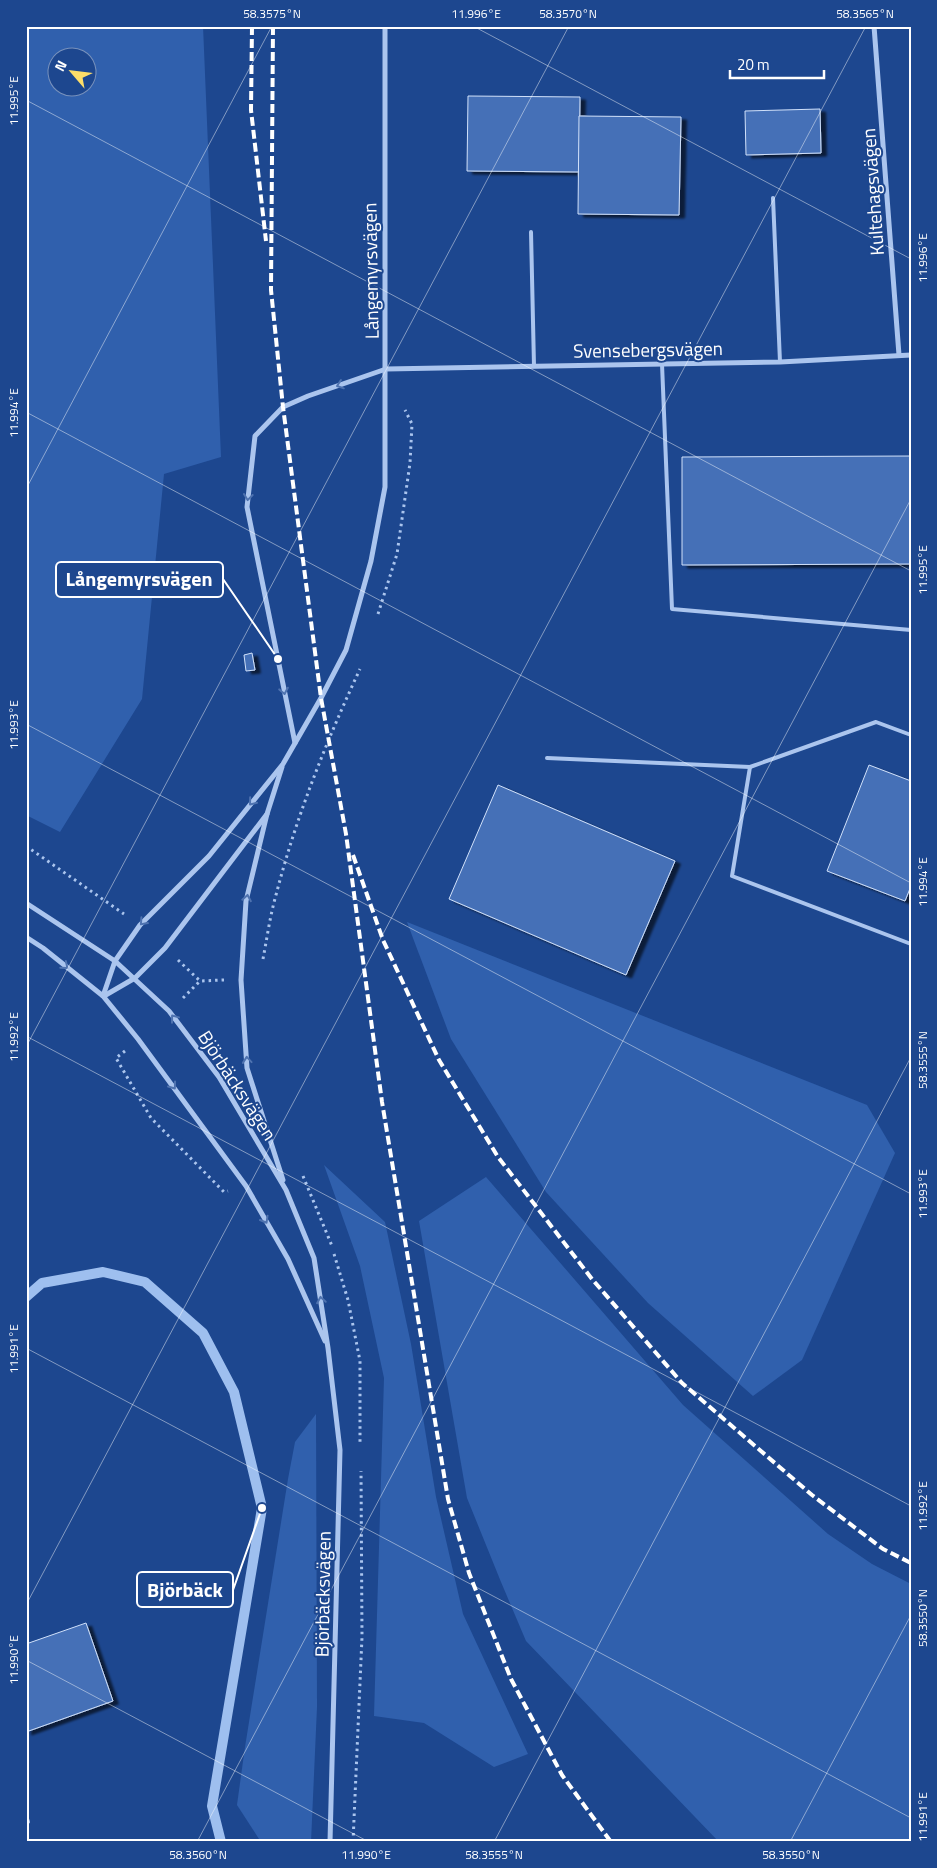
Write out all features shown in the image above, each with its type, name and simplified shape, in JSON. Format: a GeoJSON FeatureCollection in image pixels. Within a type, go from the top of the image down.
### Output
{"type":"FeatureCollection","features":[{"type":"Feature","properties":{"kind":"street","name":"Långemyrsvägen"},"geometry":{"type":"LineString","coordinates":[[103,996],[115,961],[140,925],[209,856],[283,764],[346,650],[371,561],[385,488],[385,26]]}},
{"type":"Feature","properties":{"kind":"street","name":"Kultehagsvägen"},"geometry":{"type":"LineString","coordinates":[[874,26],[899,355]]}},
{"type":"Feature","properties":{"kind":"street","name":"Svensebergsvägen"},"geometry":{"type":"LineString","coordinates":[[295,744],[247,507],[255,436],[283,407],[308,396],[386,369],[780,362],[911,355]]}},
{"type":"Feature","properties":{"kind":"street","name":"Långemyrsvägen"},"geometry":{"type":"LineString","coordinates":[[103,996],[135,978],[165,948],[267,814],[283,764]]}},
{"type":"Feature","properties":{"kind":"street"},"geometry":{"type":"LineString","coordinates":[[267,814],[246,901],[241,980],[247,1068],[286,1190]]}},
{"type":"Feature","properties":{"kind":"street","name":"Björbäcksvägen"},"geometry":{"type":"LineString","coordinates":[[26,903],[115,961],[169,1011],[219,1077],[286,1190],[314,1258],[328,1348],[340,1450],[330,1842]]}},
{"type":"Feature","properties":{"kind":"street","name":"Björbäcksvägen"},"geometry":{"type":"LineString","coordinates":[[26,937],[43,948],[103,996],[138,1039],[246,1186],[288,1259],[328,1348]]}},
{"type":"Feature","properties":{"kind":"lane"},"geometry":{"type":"LineString","coordinates":[[773,198],[780,362]]}},
{"type":"Feature","properties":{"kind":"lane"},"geometry":{"type":"LineString","coordinates":[[531,232],[534,366]]}},
{"type":"Feature","properties":{"kind":"lane"},"geometry":{"type":"LineString","coordinates":[[662,364],[672,609],[911,630]]}},
{"type":"Feature","properties":{"kind":"lane"},"geometry":{"type":"LineString","coordinates":[[547,758],[750,767],[876,722],[911,735]]}},
{"type":"Feature","properties":{"kind":"lane"},"geometry":{"type":"LineString","coordinates":[[750,767],[732,876],[911,944]]}},
{"type":"Feature","properties":{"kind":"lane"},"geometry":{"type":"LineString","coordinates":[[26,1816],[28,1822],[26,1822]]}},
{"type":"Feature","properties":{"kind":"shaded area"},"geometry":{"type":"Polygon","coordinates":[[[26,26],[203,26],[221,457],[164,474],[142,699],[60,832],[26,815],[26,26]]]}},
{"type":"Feature","properties":{"kind":"shaded area"},"geometry":{"type":"Polygon","coordinates":[[[407,922],[867,1105],[895,1153],[802,1360],[753,1396],[648,1303],[546,1192],[451,1039],[407,922]]]}},
{"type":"Feature","properties":{"kind":"shaded area"},"geometry":{"type":"Polygon","coordinates":[[[324,1165],[385,1222],[411,1344],[436,1497],[463,1614],[528,1754],[494,1767],[424,1723],[374,1716],[384,1378],[360,1266],[324,1165]]]}},
{"type":"Feature","properties":{"kind":"shaded area"},"geometry":{"type":"Polygon","coordinates":[[[486,1177],[683,1405],[828,1534],[872,1564],[911,1584],[911,1842],[719,1842],[526,1641],[467,1498],[419,1221],[486,1177]]]}},
{"type":"Feature","properties":{"kind":"shaded area"},"geometry":{"type":"Polygon","coordinates":[[[316,1414],[317,1707],[311,1842],[261,1842],[237,1805],[295,1442],[316,1414]]]}},
{"type":"Feature","properties":{"kind":"building"},"geometry":{"type":"Polygon","coordinates":[[[468,96],[580,97],[579,172],[467,171],[468,96]]]}},
{"type":"Feature","properties":{"kind":"building"},"geometry":{"type":"Polygon","coordinates":[[[820,109],[821,153],[746,155],[745,111],[820,109]]]}},
{"type":"Feature","properties":{"kind":"building"},"geometry":{"type":"Polygon","coordinates":[[[579,116],[681,117],[679,215],[578,214],[579,116]]]}},
{"type":"Feature","properties":{"kind":"building"},"geometry":{"type":"Polygon","coordinates":[[[911,456],[911,564],[682,565],[682,457],[911,456]]]}},
{"type":"Feature","properties":{"kind":"building"},"geometry":{"type":"Polygon","coordinates":[[[252,653],[255,670],[246,671],[244,655],[252,653]]]}},
{"type":"Feature","properties":{"kind":"building"},"geometry":{"type":"Polygon","coordinates":[[[869,765],[911,781],[911,886],[905,901],[827,871],[869,765]]]}},
{"type":"Feature","properties":{"kind":"building"},"geometry":{"type":"Polygon","coordinates":[[[498,785],[675,861],[626,975],[449,899],[498,785]]]}},
{"type":"Feature","properties":{"kind":"building"},"geometry":{"type":"Polygon","coordinates":[[[86,1623],[113,1701],[26,1732],[26,1644],[86,1623]]]}},
{"type":"Feature","properties":{"kind":"waterway"},"geometry":{"type":"LineString","coordinates":[[26,1297],[42,1283],[103,1272],[145,1282],[203,1333],[234,1392],[262,1508],[212,1806],[221,1842]]}},
{"type":"Feature","properties":{"kind":"railway"},"geometry":{"type":"LineString","coordinates":[[252,26],[251,110],[266,241]]}},
{"type":"Feature","properties":{"kind":"railway"},"geometry":{"type":"LineString","coordinates":[[273,26],[271,290],[283,407],[321,698],[346,834],[382,1102],[448,1499],[469,1573],[511,1679],[562,1775],[611,1842]]}},
{"type":"Feature","properties":{"kind":"railway"},"geometry":{"type":"LineString","coordinates":[[353,855],[383,940],[439,1060],[498,1157],[592,1279],[682,1383],[812,1495],[883,1549],[911,1563]]}},
{"type":"Feature","properties":{"kind":"place","name":"Långemyrsvägen"},"geometry":{"type":"Point","coordinates":[278,659]}},
{"type":"Feature","properties":{"kind":"place","name":"Björbäck"},"geometry":{"type":"Point","coordinates":[262,1508]}}]}
